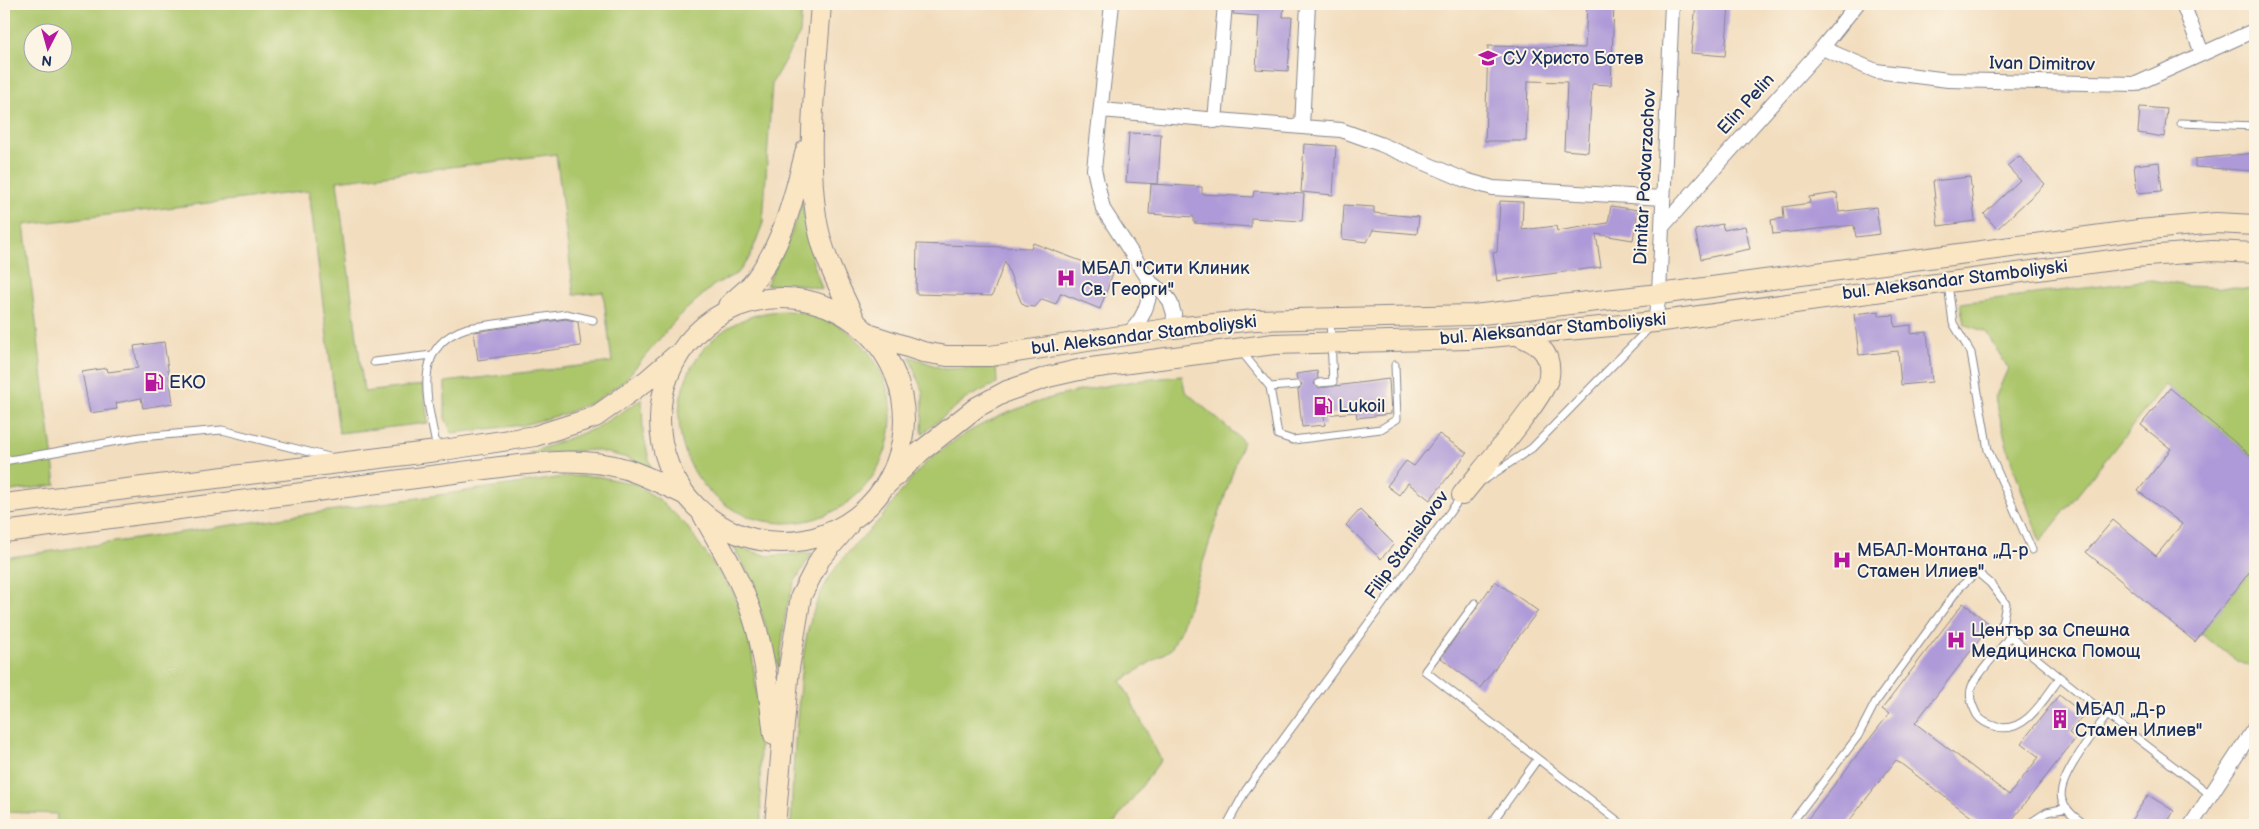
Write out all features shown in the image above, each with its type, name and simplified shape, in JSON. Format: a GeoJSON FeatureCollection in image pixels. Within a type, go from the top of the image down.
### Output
{"type":"FeatureCollection","features":[{"type":"Feature","properties":{"kind":"main road"},"geometry":{"type":"LineString","coordinates":[[821,4],[812,131],[816,217],[830,267],[856,322]]}},
{"type":"Feature","properties":{"kind":"main road"},"geometry":{"type":"LineString","coordinates":[[4,504],[345,462],[535,436],[596,417],[646,381],[750,286],[765,266],[783,231],[812,131]]}},
{"type":"Feature","properties":{"kind":"main road","name":"bul. Aleksandar Stamboliyski"},"geometry":{"type":"LineString","coordinates":[[885,486],[920,452],[977,407],[1007,391],[1048,377],[1083,369],[1238,348],[1330,327],[1389,317],[1472,315],[1659,294],[2139,230],[2216,222],[2255,225]]}},
{"type":"Feature","properties":{"kind":"main road","name":"bul. Aleksandar Stamboliyski"},"geometry":{"type":"LineString","coordinates":[[871,335],[923,352],[968,357],[990,356],[1173,328],[1255,320],[1468,339],[1655,322],[2134,257],[2212,252],[2255,254]]}},
{"type":"Feature","properties":{"kind":"main road"},"geometry":{"type":"LineString","coordinates":[[712,320],[747,303],[784,298],[815,302],[829,307],[856,322],[871,335],[894,369],[904,408],[903,441],[896,464],[885,486],[871,504],[854,519],[820,560],[801,596],[789,668],[775,825]]}},
{"type":"Feature","properties":{"kind":"main road"},"geometry":{"type":"LineString","coordinates":[[1083,369],[1148,346],[1173,328]]}},
{"type":"Feature","properties":{"kind":"main road"},"geometry":{"type":"LineString","coordinates":[[1462,495],[1538,397],[1549,378],[1545,352],[1540,345],[1515,335]]}},
{"type":"Feature","properties":{"kind":"main road"},"geometry":{"type":"LineString","coordinates":[[682,350],[664,388],[660,430],[672,471],[686,495],[700,510],[728,529],[759,540],[776,542],[800,540],[825,534],[854,519]]}},
{"type":"Feature","properties":{"kind":"main road"},"geometry":{"type":"LineString","coordinates":[[4,532],[500,467],[565,461],[605,464],[626,470],[686,495]]}},
{"type":"Feature","properties":{"kind":"main road"},"geometry":{"type":"LineString","coordinates":[[700,510],[734,572],[753,616],[767,681],[779,767]]}},
{"type":"Feature","properties":{"kind":"street"},"geometry":{"type":"LineString","coordinates":[[1112,4],[1094,169],[1103,209],[1151,283],[1163,292],[1170,301],[1174,314],[1173,328]]}},
{"type":"Feature","properties":{"kind":"street"},"geometry":{"type":"LineString","coordinates":[[1215,121],[1225,4]]}},
{"type":"Feature","properties":{"kind":"street"},"geometry":{"type":"LineString","coordinates":[[1302,126],[1308,4]]}},
{"type":"Feature","properties":{"kind":"street","name":"Dimitar Podvarzachov"},"geometry":{"type":"LineString","coordinates":[[1655,322],[1659,294],[1672,4]]}},
{"type":"Feature","properties":{"kind":"street"},"geometry":{"type":"LineString","coordinates":[[2183,4],[2202,53]]}},
{"type":"Feature","properties":{"kind":"street","name":"Elin Pelin"},"geometry":{"type":"LineString","coordinates":[[1662,227],[1822,48],[1855,5]]}},
{"type":"Feature","properties":{"kind":"street","name":"Ivan Dimitrov"},"geometry":{"type":"LineString","coordinates":[[1822,48],[1876,71],[1948,80],[2136,84],[2255,30]]}},
{"type":"Feature","properties":{"kind":"street"},"geometry":{"type":"LineString","coordinates":[[1101,110],[1341,130],[1465,180],[1493,188],[1663,198]]}},
{"type":"Feature","properties":{"kind":"street"},"geometry":{"type":"LineString","coordinates":[[1126,335],[1137,325],[1143,316],[1150,296],[1151,283]]}},
{"type":"Feature","properties":{"kind":"street"},"geometry":{"type":"LineString","coordinates":[[2191,825],[2255,727]]}},
{"type":"Feature","properties":{"kind":"lane"},"geometry":{"type":"LineString","coordinates":[[2181,123],[2255,126]]}},
{"type":"Feature","properties":{"kind":"lane"},"geometry":{"type":"LineString","coordinates":[[1948,281],[1953,323],[1971,353],[1988,450],[2032,550]]}},
{"type":"Feature","properties":{"kind":"lane"},"geometry":{"type":"LineString","coordinates":[[437,450],[426,382],[432,355],[439,345],[452,333],[467,328],[566,314],[593,320]]}},
{"type":"Feature","properties":{"kind":"lane","name":"Filip Stanislavov"},"geometry":{"type":"LineString","coordinates":[[1227,825],[1246,790],[1462,495],[1532,448],[1655,322]]}},
{"type":"Feature","properties":{"kind":"lane"},"geometry":{"type":"LineString","coordinates":[[1319,383],[1333,382],[1330,327]]}},
{"type":"Feature","properties":{"kind":"lane"},"geometry":{"type":"LineString","coordinates":[[1238,348],[1270,387],[1278,434],[1293,440],[1381,429],[1397,419],[1395,365]]}},
{"type":"Feature","properties":{"kind":"lane"},"geometry":{"type":"LineString","coordinates":[[374,362],[432,355]]}},
{"type":"Feature","properties":{"kind":"lane"},"geometry":{"type":"LineString","coordinates":[[1270,387],[1298,385]]}},
{"type":"Feature","properties":{"kind":"lane"},"geometry":{"type":"LineString","coordinates":[[4,461],[140,437],[222,430],[313,451],[345,462]]}},
{"type":"Feature","properties":{"kind":"lane"},"geometry":{"type":"LineString","coordinates":[[1790,825],[1858,736],[1876,703],[1953,596],[1977,572],[1990,583],[2006,604],[2002,624],[2010,636],[2106,715],[2211,795]]}},
{"type":"Feature","properties":{"kind":"lane"},"geometry":{"type":"LineString","coordinates":[[1475,602],[1425,671],[1623,825]]}},
{"type":"Feature","properties":{"kind":"lane"},"geometry":{"type":"LineString","coordinates":[[2010,636],[1973,684],[1970,697],[1979,718],[1991,725],[2003,728],[2016,726],[2026,720],[2060,678]]}},
{"type":"Feature","properties":{"kind":"lane"},"geometry":{"type":"LineString","coordinates":[[2086,825],[2071,814],[2062,799],[2065,778],[2106,715]]}},
{"type":"Feature","properties":{"kind":"lane"},"geometry":{"type":"LineString","coordinates":[[1490,825],[1537,760]]}},
{"type":"Feature","properties":{"kind":"lane"},"geometry":{"type":"LineString","coordinates":[[2027,825],[2047,812],[2067,808]]}},
{"type":"Feature","properties":{"kind":"green space"},"geometry":{"type":"Polygon","coordinates":[[[4,4],[802,4],[800,33],[772,83],[763,223],[750,257],[738,273],[714,285],[679,316],[624,381],[595,401],[564,414],[523,425],[452,433],[445,418],[445,382],[612,362],[603,292],[574,295],[556,154],[337,181],[364,392],[423,385],[428,423],[339,433],[309,191],[24,225],[56,485],[4,492],[4,4]]]}},
{"type":"Feature","properties":{"kind":"green space"},"geometry":{"type":"Polygon","coordinates":[[[802,202],[812,259],[822,289],[796,284],[766,285],[787,245],[802,202]]]}},
{"type":"Feature","properties":{"kind":"green space"},"geometry":{"type":"Polygon","coordinates":[[[2151,280],[2188,286],[2255,289],[2255,459],[2165,385],[2040,542],[2009,454],[1995,398],[2008,368],[1986,332],[1964,324],[1960,303],[2151,280]]]}},
{"type":"Feature","properties":{"kind":"green space"},"geometry":{"type":"Polygon","coordinates":[[[785,311],[806,313],[825,319],[844,329],[860,342],[873,358],[883,377],[889,396],[891,417],[889,438],[883,457],[873,476],[860,492],[844,505],[825,515],[806,521],[785,523],[764,521],[745,515],[726,505],[710,492],[697,476],[687,457],[681,438],[679,417],[681,396],[687,377],[697,358],[710,342],[726,329],[745,319],[764,313],[785,311]]]}},
{"type":"Feature","properties":{"kind":"green space"},"geometry":{"type":"Polygon","coordinates":[[[909,356],[944,369],[996,367],[997,383],[967,398],[922,434],[923,393],[909,356]]]}},
{"type":"Feature","properties":{"kind":"green space"},"geometry":{"type":"Polygon","coordinates":[[[1182,376],[1185,391],[1243,441],[1181,629],[1171,649],[1121,681],[1161,760],[1115,822],[1111,825],[791,825],[794,753],[802,668],[812,615],[823,588],[837,566],[881,518],[915,474],[929,460],[956,440],[985,423],[1016,410],[1048,399],[1115,384],[1182,376]]]}},
{"type":"Feature","properties":{"kind":"green space"},"geometry":{"type":"Polygon","coordinates":[[[642,399],[643,433],[651,468],[628,458],[595,450],[527,454],[596,428],[642,399]]]}},
{"type":"Feature","properties":{"kind":"green space"},"geometry":{"type":"Polygon","coordinates":[[[570,476],[596,476],[635,484],[660,500],[686,525],[734,594],[751,646],[759,710],[761,825],[56,825],[57,814],[4,812],[4,558],[570,476]]]}},
{"type":"Feature","properties":{"kind":"green space"},"geometry":{"type":"Polygon","coordinates":[[[733,546],[768,556],[812,553],[794,583],[786,610],[779,669],[750,577],[733,546]]]}},
{"type":"Feature","properties":{"kind":"green space"},"geometry":{"type":"Polygon","coordinates":[[[2255,565],[2255,669],[2238,661],[2201,634],[2255,565]]]}},
{"type":"Feature","properties":{"kind":"building"},"geometry":{"type":"Polygon","coordinates":[[[1234,4],[1284,4],[1283,17],[1292,17],[1288,71],[1256,69],[1259,16],[1233,14],[1234,4]]]}},
{"type":"Feature","properties":{"kind":"building"},"geometry":{"type":"Polygon","coordinates":[[[1587,4],[1614,4],[1611,85],[1592,84],[1588,152],[1564,150],[1567,82],[1528,81],[1526,141],[1485,141],[1488,46],[1585,48],[1587,4]]]}},
{"type":"Feature","properties":{"kind":"building"},"geometry":{"type":"Polygon","coordinates":[[[1696,4],[1729,4],[1725,56],[1691,53],[1696,4]]]}},
{"type":"Feature","properties":{"kind":"building"},"geometry":{"type":"Polygon","coordinates":[[[2140,107],[2167,109],[2164,137],[2138,133],[2140,107]]]}},
{"type":"Feature","properties":{"kind":"building"},"geometry":{"type":"Polygon","coordinates":[[[1129,133],[1161,134],[1158,184],[1126,182],[1129,133]]]}},
{"type":"Feature","properties":{"kind":"building"},"geometry":{"type":"Polygon","coordinates":[[[1304,144],[1336,146],[1333,195],[1301,192],[1304,144]]]}},
{"type":"Feature","properties":{"kind":"building"},"geometry":{"type":"Polygon","coordinates":[[[2255,153],[2255,171],[2195,167],[2195,159],[2255,153]]]}},
{"type":"Feature","properties":{"kind":"building"},"geometry":{"type":"Polygon","coordinates":[[[2019,156],[2045,184],[1997,229],[1984,214],[2020,180],[2007,166],[2019,156]]]}},
{"type":"Feature","properties":{"kind":"building"},"geometry":{"type":"Polygon","coordinates":[[[2159,162],[2162,191],[2137,193],[2134,165],[2159,162]]]}},
{"type":"Feature","properties":{"kind":"building"},"geometry":{"type":"Polygon","coordinates":[[[1970,177],[1975,221],[1938,226],[1933,181],[1970,177]]]}},
{"type":"Feature","properties":{"kind":"building"},"geometry":{"type":"Polygon","coordinates":[[[1151,184],[1202,187],[1202,194],[1253,197],[1254,191],[1304,194],[1302,221],[1251,218],[1251,227],[1194,223],[1194,217],[1149,214],[1151,184]]]}},
{"type":"Feature","properties":{"kind":"building"},"geometry":{"type":"Polygon","coordinates":[[[1837,193],[1839,212],[1876,207],[1880,234],[1856,237],[1854,225],[1773,234],[1771,220],[1784,218],[1783,207],[1810,203],[1809,197],[1837,193]]]}},
{"type":"Feature","properties":{"kind":"building"},"geometry":{"type":"Polygon","coordinates":[[[1500,201],[1523,202],[1522,230],[1556,226],[1557,231],[1608,223],[1611,206],[1638,210],[1633,240],[1596,234],[1601,267],[1497,281],[1493,253],[1497,252],[1500,201]]]}},
{"type":"Feature","properties":{"kind":"building"},"geometry":{"type":"Polygon","coordinates":[[[1344,205],[1374,207],[1374,213],[1419,217],[1417,234],[1373,230],[1367,242],[1342,239],[1344,205]]]}},
{"type":"Feature","properties":{"kind":"building"},"geometry":{"type":"Polygon","coordinates":[[[1722,224],[1724,230],[1745,226],[1750,249],[1701,259],[1695,230],[1722,224]]]}},
{"type":"Feature","properties":{"kind":"building"},"geometry":{"type":"Polygon","coordinates":[[[1033,243],[1113,273],[1100,309],[1061,293],[1056,304],[1042,299],[1035,307],[1025,306],[1021,302],[1005,261],[992,296],[916,294],[917,244],[1031,248],[1033,243]]]}},
{"type":"Feature","properties":{"kind":"building"},"geometry":{"type":"Polygon","coordinates":[[[1879,311],[1879,316],[1894,315],[1895,327],[1911,325],[1911,334],[1927,332],[1932,382],[1901,385],[1898,351],[1859,355],[1854,314],[1879,311]]]}},
{"type":"Feature","properties":{"kind":"building"},"geometry":{"type":"Polygon","coordinates":[[[566,319],[578,322],[581,346],[478,360],[474,332],[566,319]]]}},
{"type":"Feature","properties":{"kind":"building"},"geometry":{"type":"Polygon","coordinates":[[[164,342],[173,403],[143,408],[141,398],[116,403],[117,409],[90,413],[82,372],[107,368],[108,372],[138,368],[134,346],[164,342]]]}},
{"type":"Feature","properties":{"kind":"building"},"geometry":{"type":"Polygon","coordinates":[[[1317,371],[1318,378],[1314,384],[1319,388],[1389,379],[1391,414],[1357,418],[1356,412],[1324,415],[1325,425],[1302,427],[1298,390],[1302,384],[1297,380],[1296,374],[1317,371]]]}},
{"type":"Feature","properties":{"kind":"building"},"geometry":{"type":"Polygon","coordinates":[[[2170,388],[2255,459],[2255,565],[2195,642],[2086,552],[2113,520],[2156,556],[2182,524],[2138,491],[2171,449],[2141,425],[2170,388]]]}},
{"type":"Feature","properties":{"kind":"building"},"geometry":{"type":"Polygon","coordinates":[[[1439,434],[1467,453],[1430,500],[1408,483],[1399,495],[1387,486],[1406,461],[1414,466],[1439,434]]]}},
{"type":"Feature","properties":{"kind":"building"},"geometry":{"type":"Polygon","coordinates":[[[1360,510],[1394,544],[1381,559],[1346,525],[1360,510]]]}},
{"type":"Feature","properties":{"kind":"building"},"geometry":{"type":"Polygon","coordinates":[[[1495,581],[1538,611],[1480,688],[1441,658],[1495,581]]]}},
{"type":"Feature","properties":{"kind":"building","name":"МБАЛ „Д-р Стамен Илиев\""},"geometry":{"type":"Polygon","coordinates":[[[1963,603],[1991,625],[1915,723],[2009,795],[2039,757],[2021,743],[2059,695],[2084,714],[2069,733],[2076,738],[2008,825],[1982,825],[1896,760],[1846,825],[1803,825],[1889,714],[1882,709],[1963,603]]]}},
{"type":"Feature","properties":{"kind":"building"},"geometry":{"type":"Polygon","coordinates":[[[2148,795],[2174,811],[2166,825],[2128,825],[2148,795]]]}},
{"type":"Feature","properties":{"kind":"place","name":"СУ Христо Ботев"},"geometry":{"type":"Point","coordinates":[1488,58]}},
{"type":"Feature","properties":{"kind":"place","name":"МБАЛ \"Сити Клиник Св. Георги\""},"geometry":{"type":"Point","coordinates":[1066,278]}},
{"type":"Feature","properties":{"kind":"place","name":"EKO"},"geometry":{"type":"Point","coordinates":[154,382]}},
{"type":"Feature","properties":{"kind":"place","name":"Lukoil"},"geometry":{"type":"Point","coordinates":[1323,406]}},
{"type":"Feature","properties":{"kind":"place","name":"МБАЛ-Монтана „Д-р Стамен Илиев\""},"geometry":{"type":"Point","coordinates":[1842,560]}},
{"type":"Feature","properties":{"kind":"place","name":"Център за Спешна Медицинска Помощ"},"geometry":{"type":"Point","coordinates":[1956,640]}},
{"type":"Feature","properties":{"kind":"place","name":"МБАЛ „Д-р Стамен Илиев\""},"geometry":{"type":"Point","coordinates":[2060,719]}}]}
